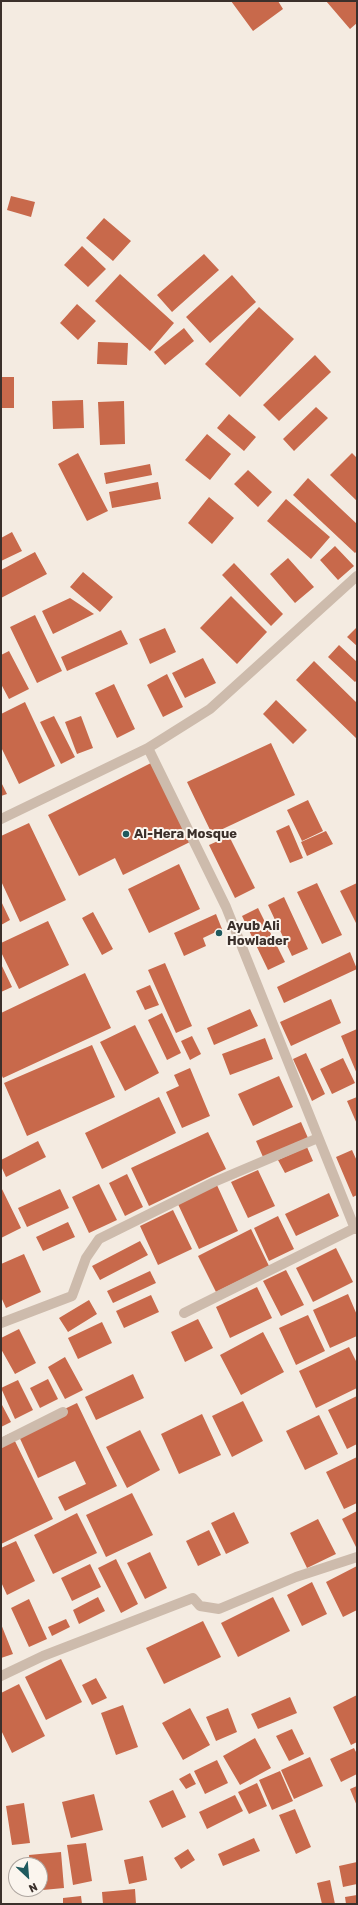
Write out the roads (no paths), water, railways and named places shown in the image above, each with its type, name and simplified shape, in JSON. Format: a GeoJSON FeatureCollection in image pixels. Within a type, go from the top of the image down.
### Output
{"type":"FeatureCollection","features":[{"type":"Feature","properties":{"kind":"street"},"geometry":{"type":"LineString","coordinates":[[1,819],[148,748],[210,709],[357,576]]}},
{"type":"Feature","properties":{"kind":"street"},"geometry":{"type":"LineString","coordinates":[[148,748],[226,907],[318,1138],[356,1228],[184,1313]]}},
{"type":"Feature","properties":{"kind":"street"},"geometry":{"type":"LineString","coordinates":[[1,1323],[72,1296],[86,1258],[98,1239],[214,1182],[318,1138]]}},
{"type":"Feature","properties":{"kind":"street"},"geometry":{"type":"LineString","coordinates":[[1,1443],[63,1412]]}},
{"type":"Feature","properties":{"kind":"street"},"geometry":{"type":"LineString","coordinates":[[1,1676],[43,1656],[193,1598],[200,1606],[219,1609],[296,1577],[357,1557]]}},
{"type":"Feature","properties":{"kind":"place","name":"Al-Hera Mosque"},"geometry":{"type":"Point","coordinates":[126,834]}},
{"type":"Feature","properties":{"kind":"place","name":"Ayub Ali Howlader"},"geometry":{"type":"Point","coordinates":[219,933]}}]}
